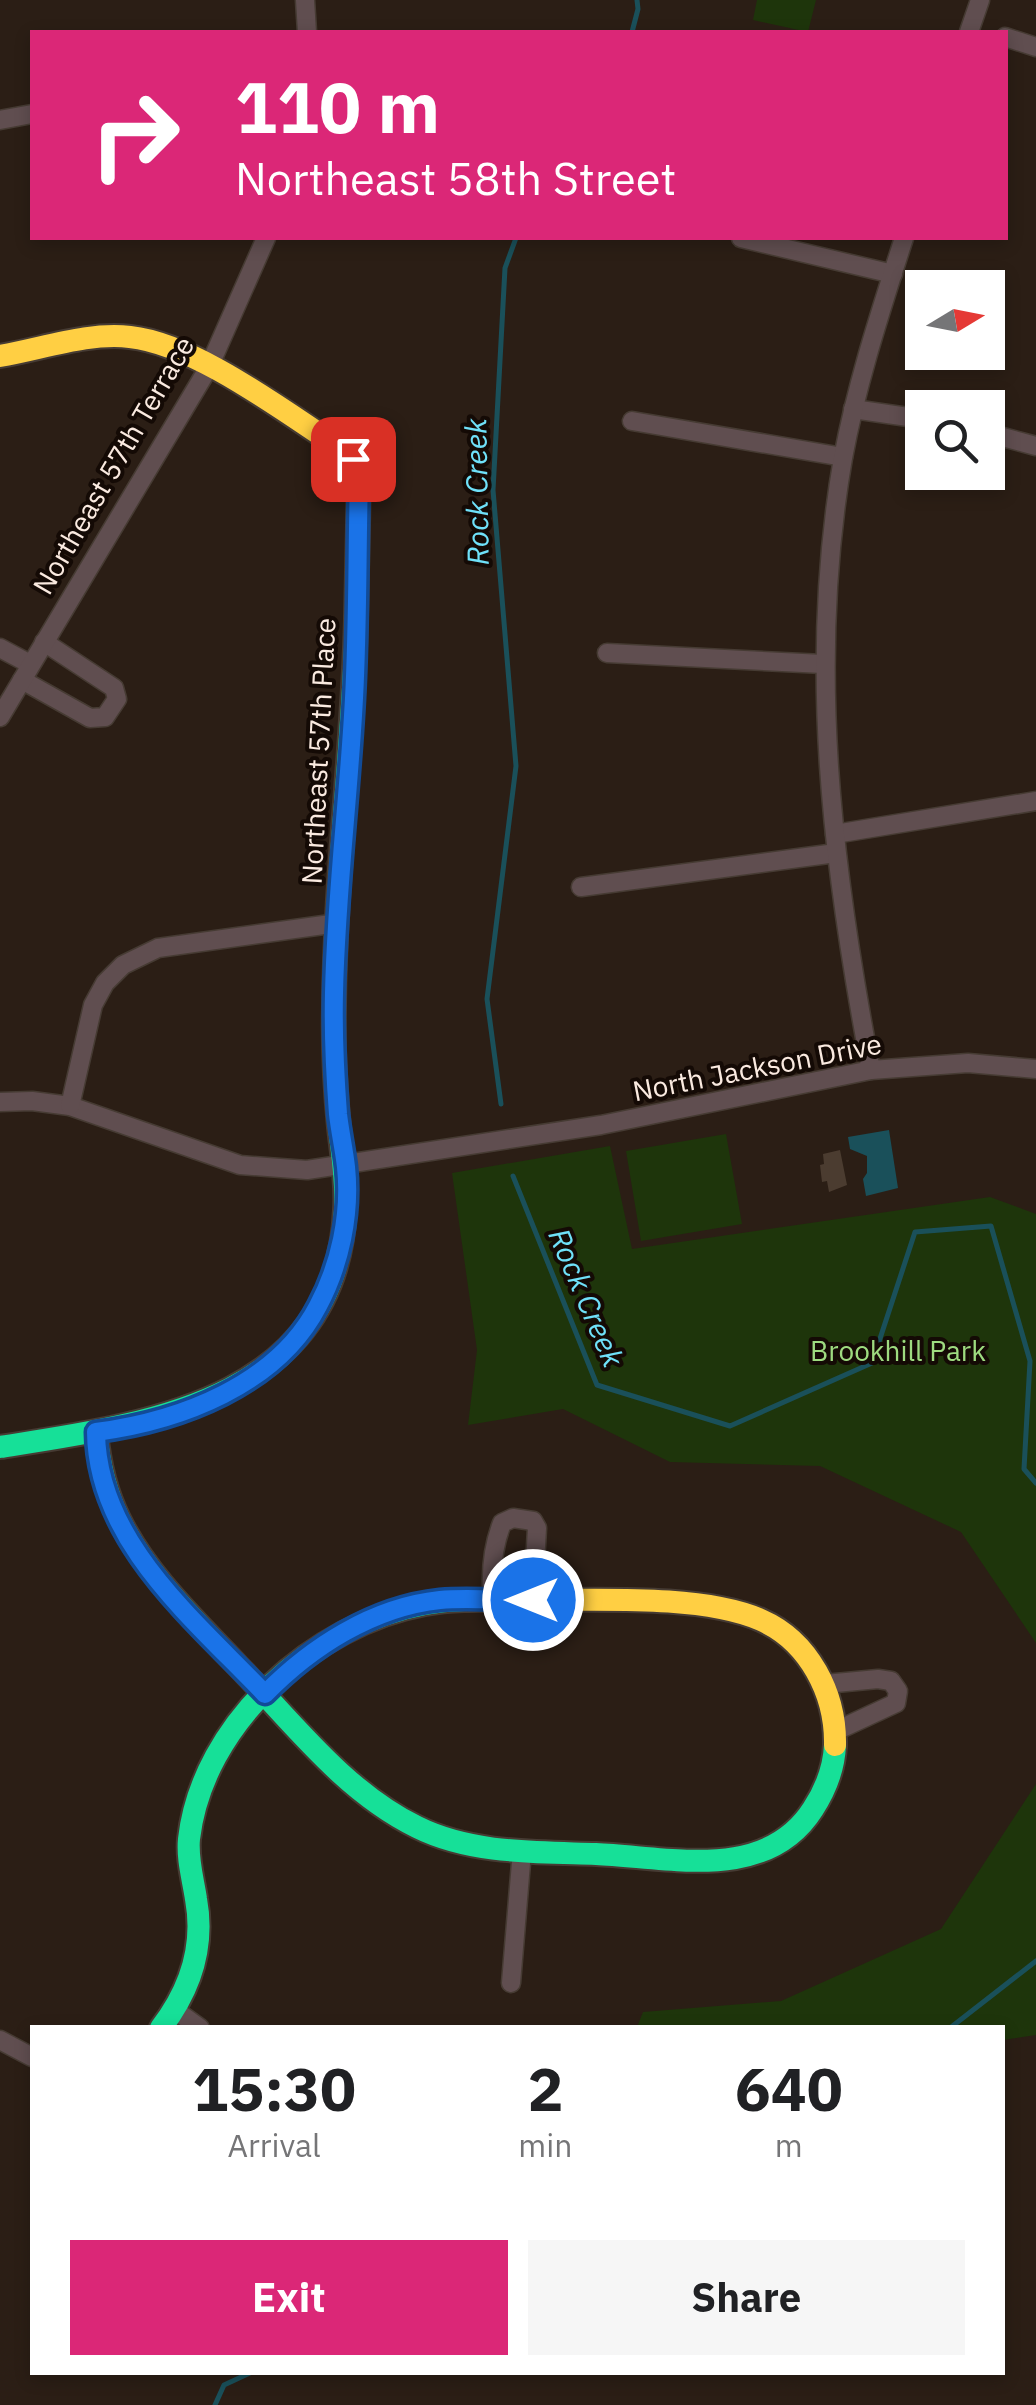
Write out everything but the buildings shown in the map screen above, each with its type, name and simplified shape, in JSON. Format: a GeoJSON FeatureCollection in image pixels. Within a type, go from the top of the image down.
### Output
{"type":"FeatureCollection","features":[{"type":"Feature","properties":{"kind":"street"},"geometry":{"type":"LineString","coordinates":[[304,0],[307,30]]}},
{"type":"Feature","properties":{"kind":"street"},"geometry":{"type":"LineString","coordinates":[[970,30],[980,0]]}},
{"type":"Feature","properties":{"kind":"street"},"geometry":{"type":"LineString","coordinates":[[1008,38],[1036,47]]}},
{"type":"Feature","properties":{"kind":"street"},"geometry":{"type":"LineString","coordinates":[[0,120],[30,114]]}},
{"type":"Feature","properties":{"kind":"street","name":"Northeast 57th Terrace"},"geometry":{"type":"LineString","coordinates":[[0,717],[208,367],[265,240]]}},
{"type":"Feature","properties":{"kind":"street"},"geometry":{"type":"LineString","coordinates":[[749,240],[892,274]]}},
{"type":"Feature","properties":{"kind":"street"},"geometry":{"type":"LineString","coordinates":[[872,1070],[836,843],[823,664],[826,588],[853,408],[903,240]]}},
{"type":"Feature","properties":{"kind":"street"},"geometry":{"type":"LineString","coordinates":[[0,356],[135,337],[158,343],[208,367]]}},
{"type":"Feature","properties":{"kind":"street","name":"Northeast 57th Place"},"geometry":{"type":"LineString","coordinates":[[0,1447],[141,1424],[207,1402],[247,1380],[296,1342],[328,1287],[340,1250],[346,1166],[338,1116],[334,1042],[354,697],[359,478],[353,459],[342,448],[208,367]]}},
{"type":"Feature","properties":{"kind":"street"},"geometry":{"type":"LineString","coordinates":[[853,408],[905,416]]}},
{"type":"Feature","properties":{"kind":"street"},"geometry":{"type":"LineString","coordinates":[[632,420],[844,457]]}},
{"type":"Feature","properties":{"kind":"street"},"geometry":{"type":"LineString","coordinates":[[1005,437],[1036,446]]}},
{"type":"Feature","properties":{"kind":"street"},"geometry":{"type":"LineString","coordinates":[[0,648],[90,718],[105,718],[118,699],[114,688],[44,642]]}},
{"type":"Feature","properties":{"kind":"street"},"geometry":{"type":"LineString","coordinates":[[607,653],[823,664]]}},
{"type":"Feature","properties":{"kind":"street"},"geometry":{"type":"LineString","coordinates":[[581,887],[836,843],[1036,800]]}},
{"type":"Feature","properties":{"kind":"street"},"geometry":{"type":"LineString","coordinates":[[70,1106],[94,1006],[106,983],[124,964],[158,948],[338,923]]}},
{"type":"Feature","properties":{"kind":"street","name":"North Jackson Drive"},"geometry":{"type":"LineString","coordinates":[[0,1102],[70,1106],[240,1165],[307,1170],[601,1125],[872,1070],[968,1063],[1036,1069]]}},
{"type":"Feature","properties":{"kind":"street"},"geometry":{"type":"LineString","coordinates":[[96,1432],[102,1479],[116,1517],[153,1574],[265,1694],[351,1785],[402,1822],[449,1841],[486,1849],[732,1860],[765,1850],[794,1831],[823,1793],[832,1772],[838,1730],[834,1706],[812,1662],[786,1634],[751,1616],[679,1604],[533,1600],[440,1600],[379,1616],[322,1646],[265,1694],[225,1742],[200,1790],[189,1843],[189,1870],[198,1909],[196,1964],[168,2019]]}},
{"type":"Feature","properties":{"kind":"street"},"geometry":{"type":"LineString","coordinates":[[493,1601],[490,1574],[494,1543],[502,1523],[514,1518],[533,1521],[538,1528],[533,1600]]}},
{"type":"Feature","properties":{"kind":"street"},"geometry":{"type":"LineString","coordinates":[[825,1684],[878,1679],[891,1681],[898,1691],[896,1704],[886,1711],[838,1730]]}},
{"type":"Feature","properties":{"kind":"street"},"geometry":{"type":"LineString","coordinates":[[511,1983],[522,1851]]}},
{"type":"Feature","properties":{"kind":"street"},"geometry":{"type":"LineString","coordinates":[[0,2040],[30,2056]]}},
{"type":"Feature","properties":{"kind":"green space"},"geometry":{"type":"Polygon","coordinates":[[[757,0],[816,0],[808,30],[753,20],[757,0]]]}},
{"type":"Feature","properties":{"kind":"green space"},"geometry":{"type":"Polygon","coordinates":[[[726,1134],[742,1224],[641,1241],[626,1151],[726,1134]]]}},
{"type":"Feature","properties":{"kind":"green space","name":"Brookhill Park"},"geometry":{"type":"Polygon","coordinates":[[[610,1146],[632,1249],[990,1197],[1036,1214],[1036,1643],[961,1532],[820,1466],[670,1462],[563,1409],[468,1425],[477,1350],[452,1173],[610,1146]]]}},
{"type":"Feature","properties":{"kind":"green space"},"geometry":{"type":"Polygon","coordinates":[[[1036,1784],[1036,2035],[1005,2040],[1005,2025],[638,2025],[643,2012],[781,2001],[941,1929],[1036,1784]]]}},
{"type":"Feature","properties":{"kind":"water"},"geometry":{"type":"Polygon","coordinates":[[[889,1130],[898,1188],[866,1196],[863,1179],[867,1156],[850,1149],[848,1137],[889,1130]]]}},
{"type":"Feature","properties":{"kind":"waterway","name":"Rock Creek"},"geometry":{"type":"LineString","coordinates":[[633,30],[637,0]]}},
{"type":"Feature","properties":{"kind":"waterway","name":"Rock Creek"},"geometry":{"type":"LineString","coordinates":[[501,1104],[487,999],[516,766],[493,490],[505,268],[515,240]]}},
{"type":"Feature","properties":{"kind":"waterway","name":"Rock Creek"},"geometry":{"type":"LineString","coordinates":[[513,1176],[597,1385],[730,1426],[872,1363],[915,1232],[991,1226],[1030,1361],[1024,1469],[1036,1483]]}},
{"type":"Feature","properties":{"kind":"waterway","name":"Rock Creek"},"geometry":{"type":"LineString","coordinates":[[954,2025],[1036,1961]]}},
{"type":"Feature","properties":{"kind":"waterway","name":"Rock Creek"},"geometry":{"type":"LineString","coordinates":[[215,2405],[224,2385],[246,2375]]}},
{"type":"Feature","properties":{"kind":"traffic: fast"},"geometry":{"type":"LineString","coordinates":[[0,1447],[116,1427],[172,1412],[225,1391],[271,1362],[308,1324],[334,1274],[345,1210],[335,1066],[335,958],[356,619]]}},
{"type":"Feature","properties":{"kind":"traffic: fast"},"geometry":{"type":"LineString","coordinates":[[96,1432],[103,1477],[119,1519],[173,1597],[343,1776],[391,1812],[438,1836],[482,1847],[528,1852],[684,1861],[743,1857],[770,1848],[793,1832],[813,1809],[828,1779],[835,1745]]}},
{"type":"Feature","properties":{"kind":"traffic: fast"},"geometry":{"type":"LineString","coordinates":[[163,2025],[180,1999],[197,1951],[198,1917],[189,1839],[198,1797],[216,1757],[240,1719],[270,1686],[305,1657],[343,1633],[384,1615],[439,1602],[539,1600]]}},
{"type":"Feature","properties":{"kind":"traffic: slow"},"geometry":{"type":"LineString","coordinates":[[0,356],[98,337],[156,342],[240,382],[342,449],[353,459],[359,478],[356,619]]}},
{"type":"Feature","properties":{"kind":"traffic: slow"},"geometry":{"type":"LineString","coordinates":[[539,1600],[682,1603],[711,1606],[761,1620],[793,1641],[816,1671],[831,1707],[835,1745]]}},
{"type":"Feature","properties":{"kind":"route"},"geometry":{"type":"LineString","coordinates":[[353,459],[359,478],[354,697],[334,994],[338,1116],[346,1166],[340,1250],[317,1310],[296,1342],[266,1367],[227,1392],[185,1411],[96,1432],[96,1452],[116,1517],[136,1552],[265,1694],[284,1674],[322,1646],[379,1616],[440,1600],[533,1600]]}}]}
